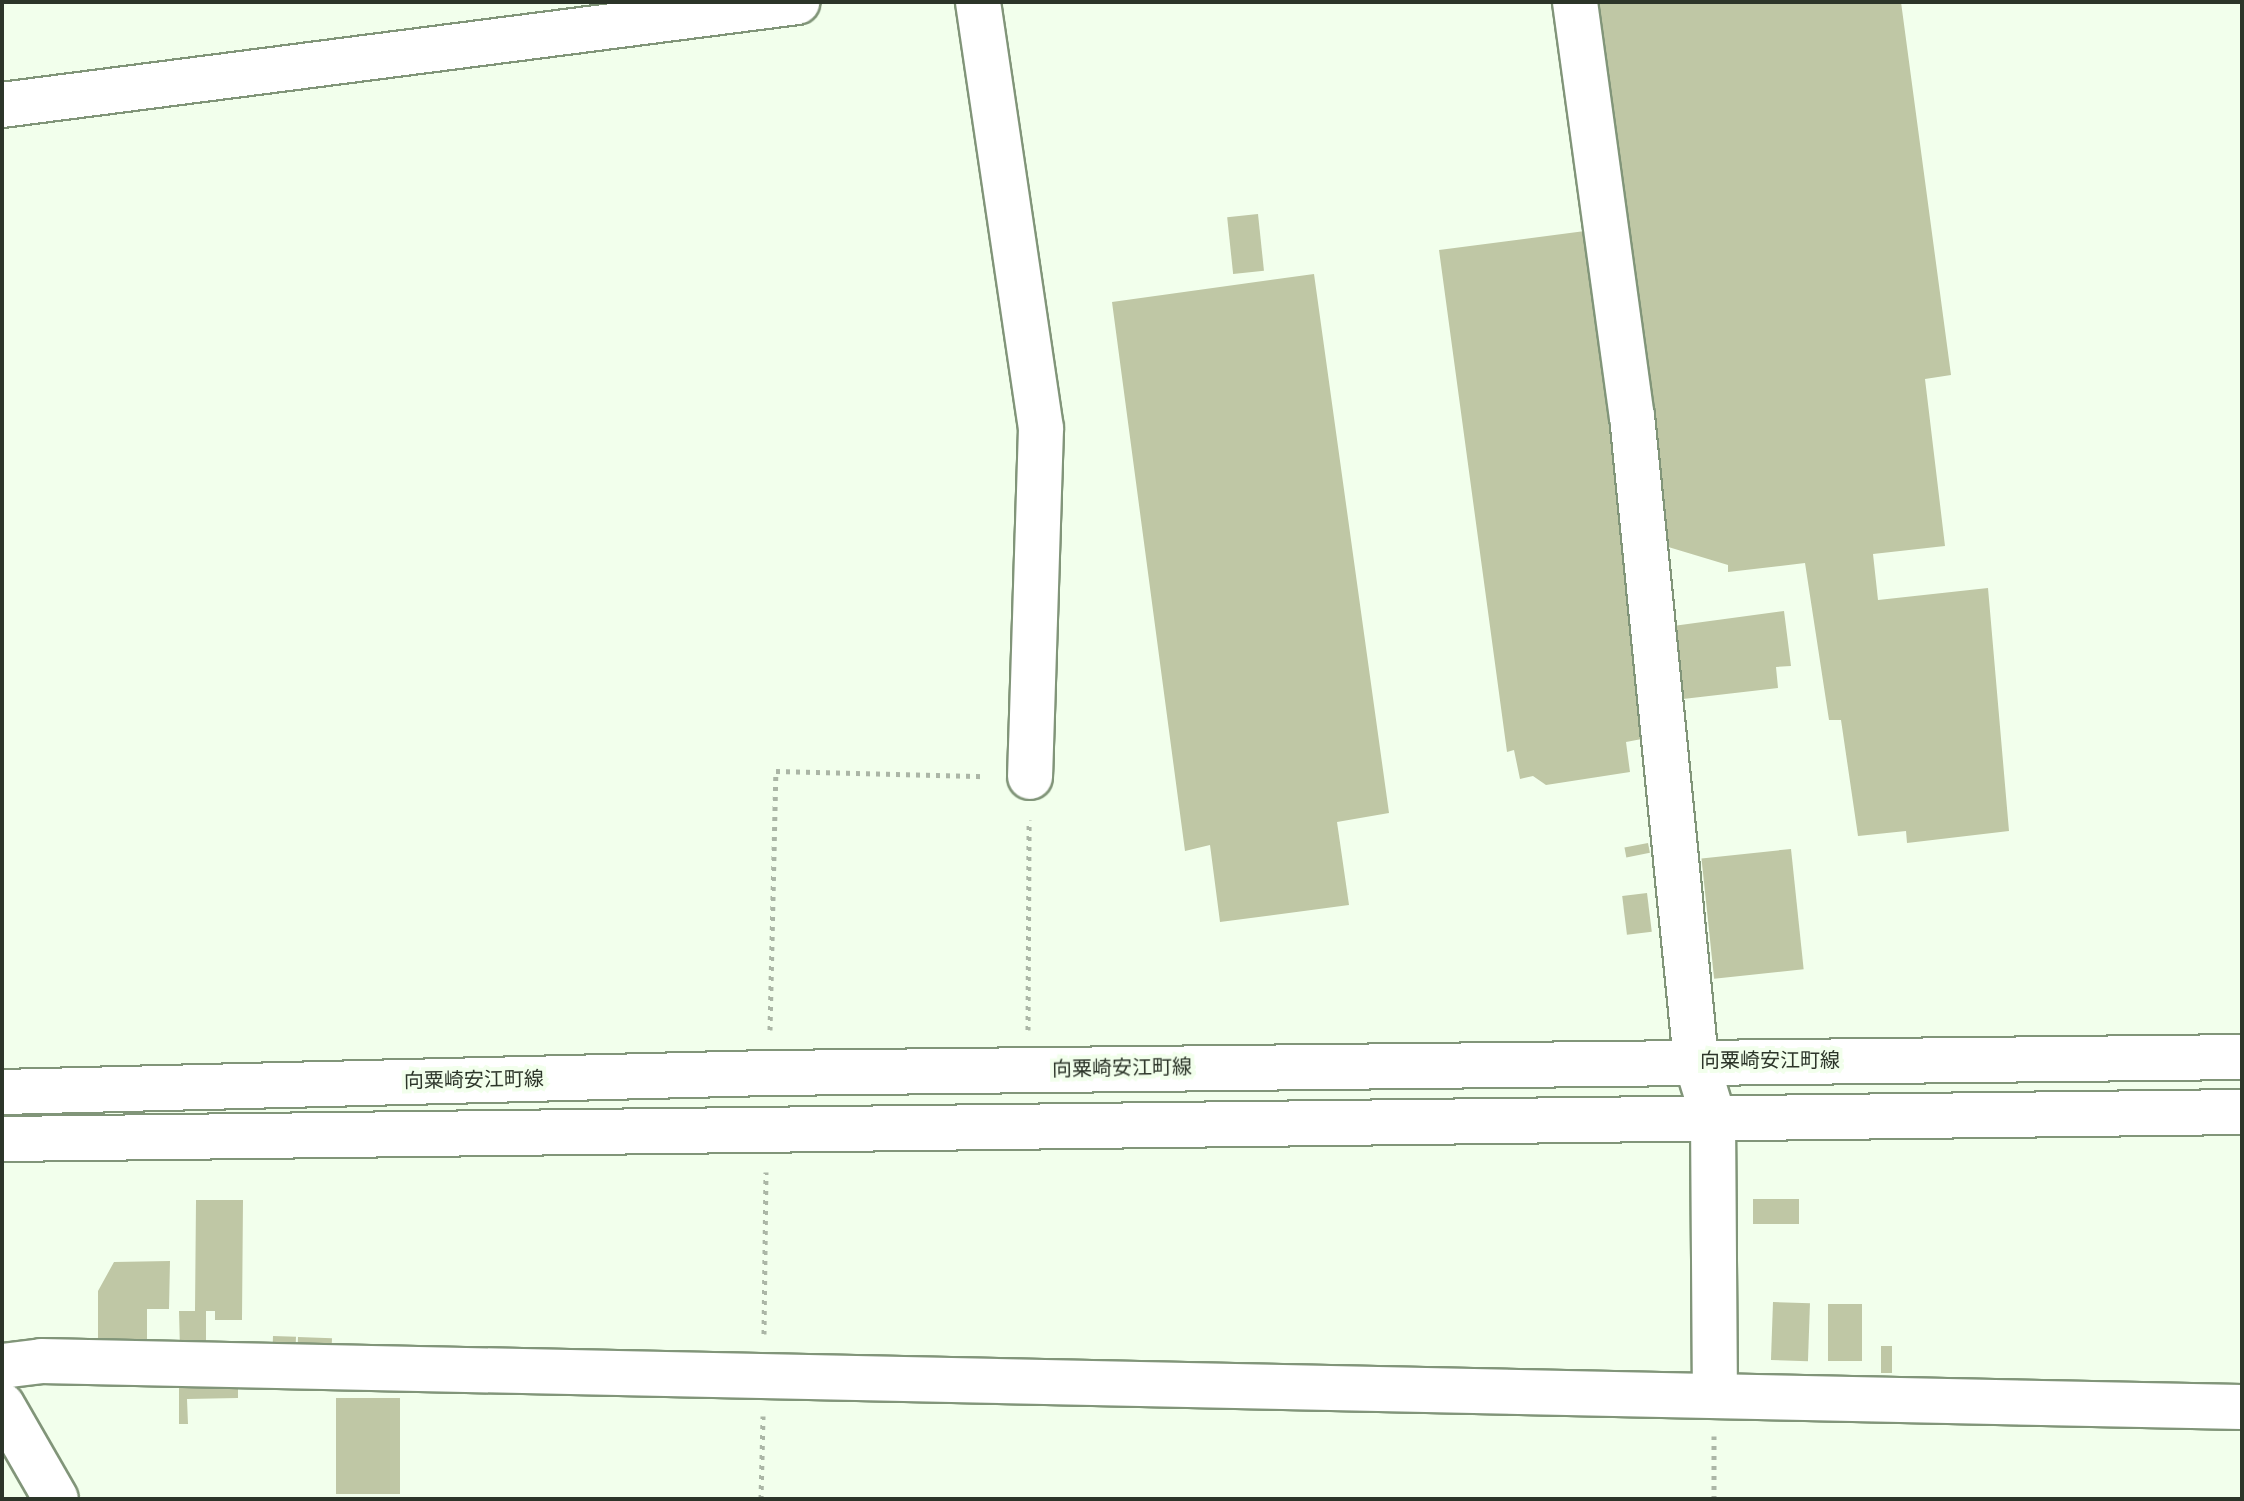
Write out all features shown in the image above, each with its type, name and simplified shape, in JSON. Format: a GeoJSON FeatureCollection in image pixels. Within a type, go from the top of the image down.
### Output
{"type":"FeatureCollection","features":[{"type":"Feature","properties":{"kind":"main road"},"geometry":{"type":"LineString","coordinates":[[2,105],[797,2]]}},
{"type":"Feature","properties":{"kind":"main road"},"geometry":{"type":"LineString","coordinates":[[978,2],[1041,428],[1030,777]]}},
{"type":"Feature","properties":{"kind":"main road"},"geometry":{"type":"LineString","coordinates":[[1575,2],[1632,416],[1696,1061],[1713,1116],[1715,1395]]}},
{"type":"Feature","properties":{"kind":"main road","name":"向粟崎安江町線"},"geometry":{"type":"LineString","coordinates":[[2,1092],[769,1073],[2242,1057]]}},
{"type":"Feature","properties":{"kind":"main road"},"geometry":{"type":"LineString","coordinates":[[2,1139],[766,1134],[1713,1116],[2242,1112]]}},
{"type":"Feature","properties":{"kind":"main road"},"geometry":{"type":"LineString","coordinates":[[2,1366],[41,1361],[2242,1407]]}},
{"type":"Feature","properties":{"kind":"main road"},"geometry":{"type":"LineString","coordinates":[[2,1405],[56,1499]]}},
{"type":"Feature","properties":{"kind":"path"},"geometry":{"type":"LineString","coordinates":[[769,1073],[776,771],[1030,777],[1027,1069]]}},
{"type":"Feature","properties":{"kind":"path"},"geometry":{"type":"LineString","coordinates":[[761,1499],[766,1134]]}},
{"type":"Feature","properties":{"kind":"path"},"geometry":{"type":"LineString","coordinates":[[1714,1499],[1715,1395]]}},
{"type":"Feature","properties":{"kind":"building"},"geometry":{"type":"Polygon","coordinates":[[[1594,2],[1901,2],[1951,375],[1925,379],[1945,546],[1873,554],[1878,600],[1988,588],[2009,831],[1907,843],[1906,831],[1858,836],[1841,720],[1829,720],[1805,563],[1728,572],[1728,565],[1665,546],[1594,2]]]}},
{"type":"Feature","properties":{"kind":"building"},"geometry":{"type":"Polygon","coordinates":[[[1258,214],[1264,271],[1233,274],[1227,217],[1258,214]]]}},
{"type":"Feature","properties":{"kind":"building"},"geometry":{"type":"Polygon","coordinates":[[[1585,231],[1647,738],[1626,742],[1630,772],[1546,785],[1533,776],[1520,779],[1514,750],[1507,752],[1439,250],[1585,231]]]}},
{"type":"Feature","properties":{"kind":"building"},"geometry":{"type":"Polygon","coordinates":[[[1314,274],[1389,813],[1337,822],[1349,905],[1220,922],[1210,845],[1185,851],[1112,302],[1314,274]]]}},
{"type":"Feature","properties":{"kind":"building"},"geometry":{"type":"Polygon","coordinates":[[[1784,611],[1791,666],[1776,667],[1778,688],[1683,699],[1673,626],[1784,611]]]}},
{"type":"Feature","properties":{"kind":"building"},"geometry":{"type":"Polygon","coordinates":[[[1648,843],[1650,853],[1626,857],[1624,848],[1648,843]]]}},
{"type":"Feature","properties":{"kind":"building"},"geometry":{"type":"Polygon","coordinates":[[[1791,849],[1804,969],[1714,979],[1701,858],[1791,849]]]}},
{"type":"Feature","properties":{"kind":"building"},"geometry":{"type":"Polygon","coordinates":[[[1647,893],[1652,932],[1627,935],[1622,896],[1647,893]]]}},
{"type":"Feature","properties":{"kind":"building"},"geometry":{"type":"Polygon","coordinates":[[[1753,1199],[1799,1199],[1799,1224],[1753,1224],[1753,1199]]]}},
{"type":"Feature","properties":{"kind":"building"},"geometry":{"type":"Polygon","coordinates":[[[196,1200],[243,1200],[242,1320],[215,1320],[215,1311],[206,1311],[206,1350],[180,1350],[179,1311],[195,1311],[196,1200]]]}},
{"type":"Feature","properties":{"kind":"building"},"geometry":{"type":"Polygon","coordinates":[[[170,1261],[169,1309],[147,1309],[147,1342],[98,1349],[98,1291],[114,1262],[170,1261]]]}},
{"type":"Feature","properties":{"kind":"building"},"geometry":{"type":"Polygon","coordinates":[[[1773,1302],[1810,1303],[1808,1361],[1771,1360],[1773,1302]]]}},
{"type":"Feature","properties":{"kind":"building"},"geometry":{"type":"Polygon","coordinates":[[[1828,1304],[1862,1304],[1862,1361],[1828,1361],[1828,1304]]]}},
{"type":"Feature","properties":{"kind":"building"},"geometry":{"type":"Polygon","coordinates":[[[273,1336],[296,1337],[295,1351],[273,1350],[273,1336]]]}},
{"type":"Feature","properties":{"kind":"building"},"geometry":{"type":"Polygon","coordinates":[[[298,1337],[332,1338],[331,1352],[298,1351],[298,1337]]]}},
{"type":"Feature","properties":{"kind":"building"},"geometry":{"type":"Polygon","coordinates":[[[1881,1346],[1892,1346],[1892,1373],[1881,1373],[1881,1346]]]}},
{"type":"Feature","properties":{"kind":"building"},"geometry":{"type":"Polygon","coordinates":[[[238,1384],[238,1398],[187,1399],[188,1424],[179,1424],[179,1385],[238,1384]]]}},
{"type":"Feature","properties":{"kind":"building"},"geometry":{"type":"Polygon","coordinates":[[[336,1398],[400,1398],[400,1494],[336,1494],[336,1398]]]}}]}
